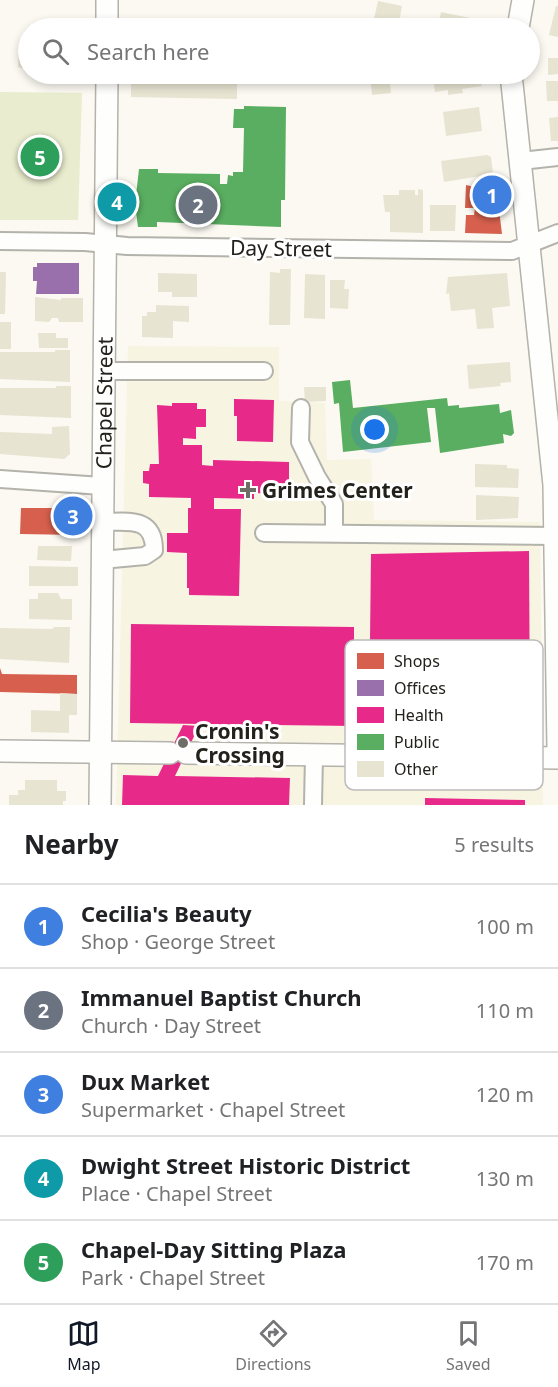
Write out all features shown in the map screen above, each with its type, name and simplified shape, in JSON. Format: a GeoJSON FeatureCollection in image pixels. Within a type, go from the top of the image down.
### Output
{"type":"FeatureCollection","features":[{"type":"Feature","properties":{"kind":"main road"},"geometry":{"type":"LineString","coordinates":[[107,0],[107,18]]}},
{"type":"Feature","properties":{"kind":"main road"},"geometry":{"type":"LineString","coordinates":[[520,18],[523,0]]}},
{"type":"Feature","properties":{"kind":"main road","name":"Chapel Street"},"geometry":{"type":"LineString","coordinates":[[100,805],[107,84]]}},
{"type":"Feature","properties":{"kind":"main road"},"geometry":{"type":"LineString","coordinates":[[512,84],[556,485],[558,749]]}},
{"type":"Feature","properties":{"kind":"main road"},"geometry":{"type":"LineString","coordinates":[[0,751],[345,755]]}},
{"type":"Feature","properties":{"kind":"main road"},"geometry":{"type":"LineString","coordinates":[[543,758],[558,758]]}},
{"type":"Feature","properties":{"kind":"street"},"geometry":{"type":"LineString","coordinates":[[521,161],[558,157]]}},
{"type":"Feature","properties":{"kind":"street","name":"Day Street"},"geometry":{"type":"LineString","coordinates":[[0,241],[512,251],[558,233]]}},
{"type":"Feature","properties":{"kind":"street"},"geometry":{"type":"LineString","coordinates":[[104,371],[264,370]]}},
{"type":"Feature","properties":{"kind":"street"},"geometry":{"type":"LineString","coordinates":[[301,408],[300,442],[317,477],[334,504],[334,533]]}},
{"type":"Feature","properties":{"kind":"street"},"geometry":{"type":"LineString","coordinates":[[0,479],[102,486]]}},
{"type":"Feature","properties":{"kind":"street"},"geometry":{"type":"LineString","coordinates":[[102,522],[144,524],[151,531],[154,550],[145,556],[102,560]]}},
{"type":"Feature","properties":{"kind":"street"},"geometry":{"type":"LineString","coordinates":[[264,533],[555,536]]}},
{"type":"Feature","properties":{"kind":"street"},"geometry":{"type":"LineString","coordinates":[[313,805],[314,755]]}},
{"type":"Feature","properties":{"kind":"shaded area"},"geometry":{"type":"Polygon","coordinates":[[[128,346],[279,347],[279,401],[325,403],[327,460],[371,459],[374,520],[540,522],[541,640],[345,640],[345,790],[543,790],[543,805],[116,805],[128,346]]]}},
{"type":"Feature","properties":{"kind":"green space"},"geometry":{"type":"Polygon","coordinates":[[[0,92],[82,93],[78,220],[0,220],[0,92]]]}},
{"type":"Feature","properties":{"kind":"building: Shops"},"geometry":{"type":"Polygon","coordinates":[[[484,184],[496,185],[502,234],[465,233],[466,215],[474,215],[475,208],[465,208],[466,185],[484,189],[484,184]]]}},
{"type":"Feature","properties":{"kind":"building: Shops"},"geometry":{"type":"Polygon","coordinates":[[[21,508],[77,508],[77,535],[20,534],[21,508]]]}},
{"type":"Feature","properties":{"kind":"building: Shops"},"geometry":{"type":"Polygon","coordinates":[[[0,668],[2,674],[77,675],[77,694],[0,692],[0,668]]]}},
{"type":"Feature","properties":{"kind":"building: Offices"},"geometry":{"type":"Polygon","coordinates":[[[37,263],[79,263],[79,294],[36,294],[37,281],[33,281],[33,267],[37,267],[37,263]]]}},
{"type":"Feature","properties":{"kind":"building: Health"},"geometry":{"type":"Polygon","coordinates":[[[234,399],[274,400],[273,442],[237,441],[234,399]]]}},
{"type":"Feature","properties":{"kind":"building: Health"},"geometry":{"type":"Polygon","coordinates":[[[172,403],[197,403],[197,409],[206,409],[206,427],[196,427],[196,439],[183,438],[183,445],[202,445],[202,465],[213,466],[213,460],[289,462],[289,488],[277,487],[277,494],[254,493],[254,499],[214,498],[214,509],[241,509],[239,596],[189,595],[187,553],[167,552],[167,533],[188,533],[188,508],[191,508],[191,498],[149,497],[149,484],[143,483],[143,471],[149,471],[150,464],[159,464],[157,405],[172,406],[172,403]]]}},
{"type":"Feature","properties":{"kind":"building: Health"},"geometry":{"type":"Polygon","coordinates":[[[529,551],[530,640],[370,640],[371,554],[529,551]]]}},
{"type":"Feature","properties":{"kind":"building: Health"},"geometry":{"type":"Polygon","coordinates":[[[131,624],[354,627],[354,640],[345,640],[345,726],[130,723],[131,624]]]}},
{"type":"Feature","properties":{"kind":"building: Health"},"geometry":{"type":"Polygon","coordinates":[[[183,725],[199,726],[175,776],[290,778],[289,805],[122,805],[123,775],[158,776],[183,725]]]}},
{"type":"Feature","properties":{"kind":"building: Health"},"geometry":{"type":"Polygon","coordinates":[[[425,798],[525,800],[525,805],[425,805],[425,798]]]}},
{"type":"Feature","properties":{"kind":"building: Public"},"geometry":{"type":"Polygon","coordinates":[[[244,106],[286,107],[285,200],[281,200],[281,227],[157,222],[157,227],[138,227],[135,204],[139,169],[158,169],[158,173],[220,174],[220,184],[227,184],[228,175],[233,176],[233,172],[243,172],[244,128],[233,128],[234,109],[244,109],[244,106]]]}},
{"type":"Feature","properties":{"kind":"building: Public"},"geometry":{"type":"Polygon","coordinates":[[[350,380],[353,408],[447,398],[448,406],[459,405],[459,408],[499,404],[500,413],[511,410],[514,433],[511,436],[503,434],[504,443],[440,453],[435,408],[427,408],[431,442],[343,452],[339,403],[334,404],[332,382],[350,380]]]}},
{"type":"Feature","properties":{"kind":"building: Other"},"geometry":{"type":"Polygon","coordinates":[[[378,1],[402,6],[400,18],[374,18],[378,1]]]}},
{"type":"Feature","properties":{"kind":"building: Other"},"geometry":{"type":"Polygon","coordinates":[[[556,6],[558,6],[558,37],[549,35],[556,6]]]}},
{"type":"Feature","properties":{"kind":"building: Other"},"geometry":{"type":"Polygon","coordinates":[[[441,12],[470,18],[440,18],[441,12]]]}},
{"type":"Feature","properties":{"kind":"building: Other"},"geometry":{"type":"Polygon","coordinates":[[[548,58],[558,58],[558,74],[548,75],[548,58]]]}},
{"type":"Feature","properties":{"kind":"building: Other"},"geometry":{"type":"Polygon","coordinates":[[[546,81],[558,81],[558,101],[547,101],[546,81]]]}},
{"type":"Feature","properties":{"kind":"building: Other"},"geometry":{"type":"Polygon","coordinates":[[[131,84],[237,84],[237,99],[131,97],[131,84]]]}},
{"type":"Feature","properties":{"kind":"building: Other"},"geometry":{"type":"Polygon","coordinates":[[[371,84],[390,84],[391,93],[372,95],[371,84]]]}},
{"type":"Feature","properties":{"kind":"building: Other"},"geometry":{"type":"Polygon","coordinates":[[[434,84],[481,84],[482,86],[462,89],[463,93],[448,95],[448,90],[435,92],[434,84]]]}},
{"type":"Feature","properties":{"kind":"building: Other"},"geometry":{"type":"Polygon","coordinates":[[[479,107],[482,131],[446,136],[443,112],[479,107]]]}},
{"type":"Feature","properties":{"kind":"building: Other"},"geometry":{"type":"Polygon","coordinates":[[[558,117],[558,141],[551,141],[549,118],[558,117]]]}},
{"type":"Feature","properties":{"kind":"building: Other"},"geometry":{"type":"Polygon","coordinates":[[[487,155],[491,157],[493,174],[444,182],[441,161],[487,155]]]}},
{"type":"Feature","properties":{"kind":"building: Other"},"geometry":{"type":"Polygon","coordinates":[[[418,189],[423,190],[423,233],[390,232],[390,212],[385,212],[383,195],[399,195],[399,190],[415,190],[415,195],[418,195],[418,189]]]}},
{"type":"Feature","properties":{"kind":"building: Other"},"geometry":{"type":"Polygon","coordinates":[[[430,205],[456,205],[455,231],[430,231],[430,205]]]}},
{"type":"Feature","properties":{"kind":"building: Other"},"geometry":{"type":"Polygon","coordinates":[[[280,269],[291,269],[290,325],[269,325],[270,272],[280,273],[280,269]]]}},
{"type":"Feature","properties":{"kind":"building: Other"},"geometry":{"type":"Polygon","coordinates":[[[0,272],[6,272],[5,314],[0,314],[0,272]]]}},
{"type":"Feature","properties":{"kind":"building: Other"},"geometry":{"type":"Polygon","coordinates":[[[158,273],[197,274],[197,297],[172,297],[172,292],[158,292],[158,273]]]}},
{"type":"Feature","properties":{"kind":"building: Other"},"geometry":{"type":"Polygon","coordinates":[[[507,273],[510,306],[492,308],[494,328],[477,329],[475,309],[451,311],[449,293],[446,294],[448,277],[507,273]]]}},
{"type":"Feature","properties":{"kind":"building: Other"},"geometry":{"type":"Polygon","coordinates":[[[305,274],[325,275],[325,319],[304,318],[305,274]]]}},
{"type":"Feature","properties":{"kind":"building: Other"},"geometry":{"type":"Polygon","coordinates":[[[330,280],[345,280],[344,289],[349,289],[348,309],[330,308],[330,280]]]}},
{"type":"Feature","properties":{"kind":"building: Other"},"geometry":{"type":"Polygon","coordinates":[[[35,297],[61,300],[61,298],[83,298],[83,322],[59,322],[58,318],[52,318],[49,322],[35,321],[35,297]]]}},
{"type":"Feature","properties":{"kind":"building: Other"},"geometry":{"type":"Polygon","coordinates":[[[156,305],[189,306],[189,322],[173,321],[173,338],[142,337],[142,316],[147,316],[147,312],[156,312],[156,305]]]}},
{"type":"Feature","properties":{"kind":"building: Other"},"geometry":{"type":"Polygon","coordinates":[[[0,322],[11,322],[11,349],[0,349],[0,322]]]}},
{"type":"Feature","properties":{"kind":"building: Other"},"geometry":{"type":"Polygon","coordinates":[[[38,333],[56,333],[56,338],[68,338],[68,348],[39,348],[38,333]]]}},
{"type":"Feature","properties":{"kind":"building: Other"},"geometry":{"type":"Polygon","coordinates":[[[55,350],[70,350],[70,382],[0,379],[0,352],[55,352],[55,350]]]}},
{"type":"Feature","properties":{"kind":"building: Other"},"geometry":{"type":"Polygon","coordinates":[[[510,362],[511,382],[500,383],[501,386],[469,389],[467,365],[510,362]]]}},
{"type":"Feature","properties":{"kind":"building: Other"},"geometry":{"type":"Polygon","coordinates":[[[56,386],[71,386],[71,418],[0,415],[0,388],[56,388],[56,386]]]}},
{"type":"Feature","properties":{"kind":"building: Other"},"geometry":{"type":"Polygon","coordinates":[[[304,387],[326,387],[326,401],[305,402],[304,387]]]}},
{"type":"Feature","properties":{"kind":"building: Other"},"geometry":{"type":"Polygon","coordinates":[[[69,426],[70,454],[64,459],[0,454],[0,432],[52,434],[52,427],[69,426]]]}},
{"type":"Feature","properties":{"kind":"building: Other"},"geometry":{"type":"Polygon","coordinates":[[[475,464],[507,465],[507,468],[519,469],[518,488],[475,487],[475,464]]]}},
{"type":"Feature","properties":{"kind":"building: Other"},"geometry":{"type":"Polygon","coordinates":[[[476,495],[519,497],[518,518],[476,520],[476,495]]]}},
{"type":"Feature","properties":{"kind":"building: Other"},"geometry":{"type":"Polygon","coordinates":[[[38,546],[72,546],[71,561],[37,560],[38,546]]]}},
{"type":"Feature","properties":{"kind":"building: Other"},"geometry":{"type":"Polygon","coordinates":[[[29,566],[78,567],[78,586],[29,586],[29,566]]]}},
{"type":"Feature","properties":{"kind":"building: Other"},"geometry":{"type":"Polygon","coordinates":[[[38,593],[58,593],[61,599],[72,599],[72,620],[29,619],[29,599],[38,599],[38,593]]]}},
{"type":"Feature","properties":{"kind":"building: Other"},"geometry":{"type":"Polygon","coordinates":[[[70,627],[69,663],[0,659],[0,628],[52,629],[70,627]]]}},
{"type":"Feature","properties":{"kind":"building: Other"},"geometry":{"type":"Polygon","coordinates":[[[60,693],[77,694],[77,715],[69,715],[69,733],[31,732],[31,710],[60,711],[60,693]]]}},
{"type":"Feature","properties":{"kind":"building: Other"},"geometry":{"type":"Polygon","coordinates":[[[25,780],[57,780],[57,791],[66,791],[66,801],[63,801],[63,805],[9,805],[9,795],[18,795],[18,790],[25,790],[25,780]]]}},
{"type":"Feature","properties":{"kind":"place","name":"Chapel-Day Sitting Plaza"},"geometry":{"type":"Point","coordinates":[40,157]}},
{"type":"Feature","properties":{"kind":"place","name":"Cecilia's Beauty"},"geometry":{"type":"Point","coordinates":[492,195]}},
{"type":"Feature","properties":{"kind":"place","name":"Dwight Street Historic District"},"geometry":{"type":"Point","coordinates":[117,202]}},
{"type":"Feature","properties":{"kind":"place","name":"Immanuel Baptist Church"},"geometry":{"type":"Point","coordinates":[198,205]}},
{"type":"Feature","properties":{"kind":"place","name":"Grimes Center"},"geometry":{"type":"Point","coordinates":[248,490]}},
{"type":"Feature","properties":{"kind":"place","name":"Dux Market"},"geometry":{"type":"Point","coordinates":[73,516]}},
{"type":"Feature","properties":{"kind":"place","name":"Cronin's Crossing"},"geometry":{"type":"Point","coordinates":[183,743]}}]}
